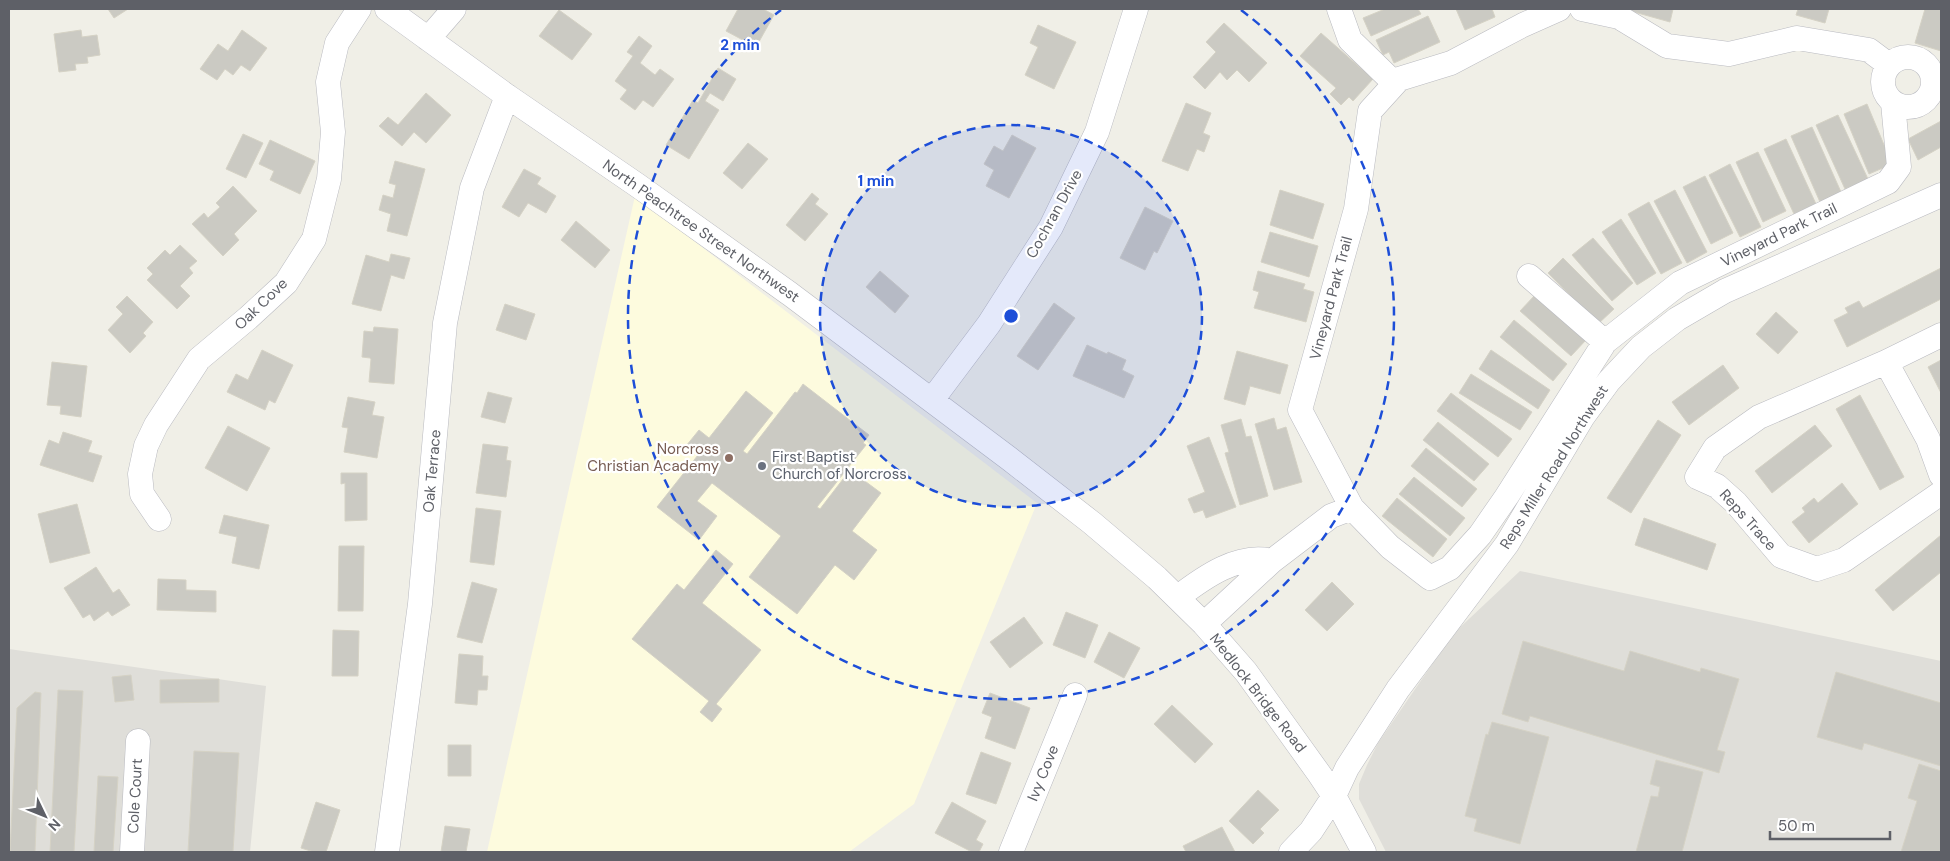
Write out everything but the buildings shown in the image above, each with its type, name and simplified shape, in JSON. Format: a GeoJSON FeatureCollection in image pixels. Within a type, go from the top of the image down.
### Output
{"type":"FeatureCollection","features":[{"type":"Feature","properties":{"kind":"street","name":"Oak Cove"},"geometry":{"type":"LineString","coordinates":[[159,519],[142,494],[140,474],[146,446],[156,425],[199,359],[286,283],[314,239],[329,179],[333,132],[328,82],[337,43],[360,9]]}},
{"type":"Feature","properties":{"kind":"street","name":"North Peachtree Street Northwest"},"geometry":{"type":"LineString","coordinates":[[387,9],[507,96],[696,226],[1011,460]]}},
{"type":"Feature","properties":{"kind":"street"},"geometry":{"type":"LineString","coordinates":[[428,39],[454,9]]}},
{"type":"Feature","properties":{"kind":"street","name":"Cochran Drive"},"geometry":{"type":"LineString","coordinates":[[932,400],[989,324],[1051,227],[1097,132],[1136,9]]}},
{"type":"Feature","properties":{"kind":"street"},"geometry":{"type":"LineString","coordinates":[[1339,9],[1350,40],[1394,84]]}},
{"type":"Feature","properties":{"kind":"street"},"geometry":{"type":"LineString","coordinates":[[1582,9],[1619,17],[1667,46],[1729,54],[1797,38],[1869,50],[1889,65],[1904,57],[1912,57],[1927,65],[1933,80],[1932,88],[1924,101],[1909,107],[1894,103]]}},
{"type":"Feature","properties":{"kind":"street","name":"Vineyard Park Trail"},"geometry":{"type":"LineString","coordinates":[[1543,12],[1451,63],[1399,78],[1370,111],[1356,209],[1300,410],[1352,508],[1390,547],[1430,578],[1450,568],[1480,535],[1605,342],[1680,283],[1888,182],[1899,167],[1894,103],[1884,89],[1884,72],[1889,65]]}},
{"type":"Feature","properties":{"kind":"street","name":"Oak Terrace"},"geometry":{"type":"LineString","coordinates":[[387,852],[420,604],[445,323],[472,188],[507,96]]}},
{"type":"Feature","properties":{"kind":"street","name":"Reps Miller Road Northwest"},"geometry":{"type":"LineString","coordinates":[[1291,852],[1311,831],[1334,796],[1347,768],[1398,689],[1507,544],[1582,418],[1609,381],[1642,347],[1677,319],[1725,290],[1941,195]]}},
{"type":"Feature","properties":{"kind":"street"},"geometry":{"type":"LineString","coordinates":[[1529,276],[1605,342]]}},
{"type":"Feature","properties":{"kind":"street","name":"Reps Trace"},"geometry":{"type":"LineString","coordinates":[[1941,336],[1759,417],[1715,448],[1697,477],[1717,486],[1736,503],[1781,556],[1817,569],[1844,560],[1941,493]]}},
{"type":"Feature","properties":{"kind":"street"},"geometry":{"type":"LineString","coordinates":[[1886,362],[1928,439],[1941,475]]}},
{"type":"Feature","properties":{"kind":"street","name":"Medlock Bridge Road"},"geometry":{"type":"LineString","coordinates":[[1011,460],[1092,523],[1178,597],[1204,624],[1246,672],[1296,740],[1334,796],[1364,852]]}},
{"type":"Feature","properties":{"kind":"street"},"geometry":{"type":"LineString","coordinates":[[1204,624],[1272,561],[1331,516],[1352,508]]}},
{"type":"Feature","properties":{"kind":"street"},"geometry":{"type":"LineString","coordinates":[[1178,597],[1216,572],[1239,563],[1261,558],[1272,561]]}},
{"type":"Feature","properties":{"kind":"street","name":"Ivy Cove"},"geometry":{"type":"LineString","coordinates":[[1011,852],[1075,695]]}},
{"type":"Feature","properties":{"kind":"street","name":"Cole Court"},"geometry":{"type":"LineString","coordinates":[[132,852],[138,741]]}},
{"type":"Feature","properties":{"kind":"shaded area"},"geometry":{"type":"Polygon","coordinates":[[[635,196],[1037,503],[914,804],[849,852],[487,852],[635,196]]]}},
{"type":"Feature","properties":{"kind":"shaded area"},"geometry":{"type":"Polygon","coordinates":[[[1520,571],[1941,661],[1941,852],[1386,852],[1359,799],[1359,784],[1367,765],[1378,743],[1453,634],[1520,571]]]}},
{"type":"Feature","properties":{"kind":"shaded area"},"geometry":{"type":"Polygon","coordinates":[[[9,649],[266,686],[250,852],[9,852],[9,649]]]}},
{"type":"Feature","properties":{"kind":"place","name":"Norcross Christian Academy"},"geometry":{"type":"Point","coordinates":[729,458]}},
{"type":"Feature","properties":{"kind":"place","name":"First Baptist Church of Norcross"},"geometry":{"type":"Point","coordinates":[762,466]}}]}
